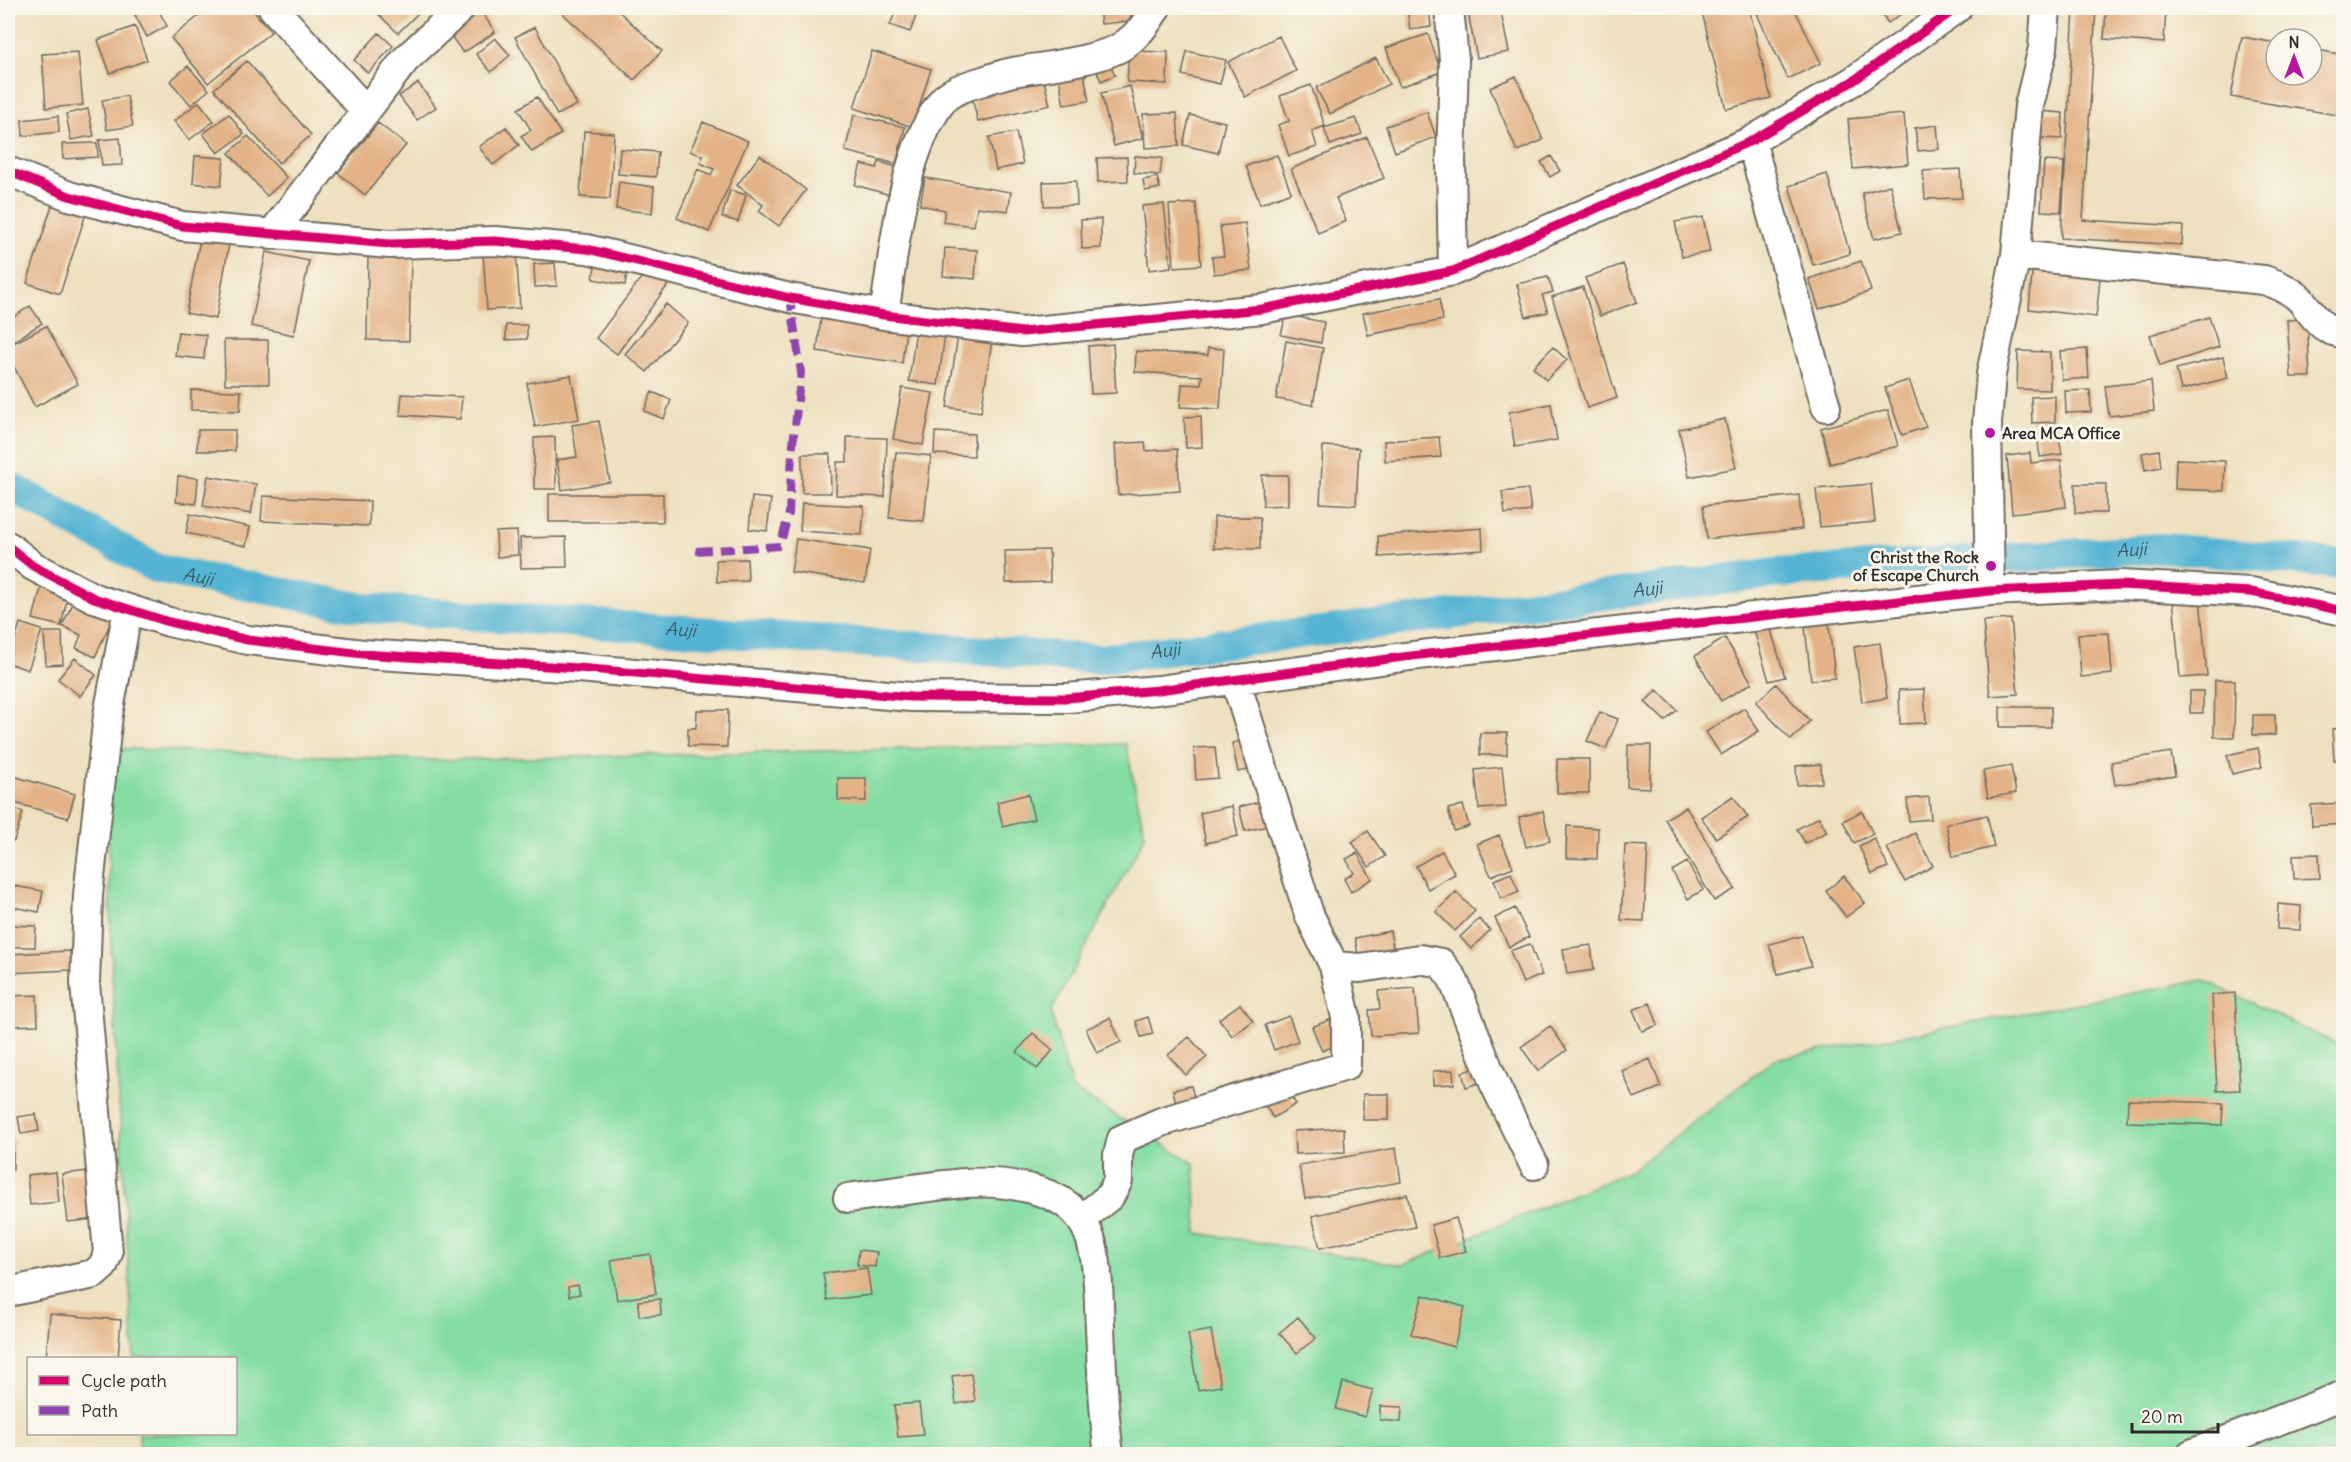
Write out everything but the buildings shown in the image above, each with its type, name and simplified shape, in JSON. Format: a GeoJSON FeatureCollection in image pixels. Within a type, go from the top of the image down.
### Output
{"type":"FeatureCollection","features":[{"type":"Feature","properties":{"kind":"street"},"geometry":{"type":"LineString","coordinates":[[273,8],[366,111]]}},
{"type":"Feature","properties":{"kind":"street"},"geometry":{"type":"LineString","coordinates":[[272,235],[405,60],[461,8]]}},
{"type":"Feature","properties":{"kind":"street"},"geometry":{"type":"LineString","coordinates":[[884,315],[899,218],[909,172],[929,124],[944,99],[965,87],[1009,73],[1087,58],[1122,47],[1137,34],[1156,8]]}},
{"type":"Feature","properties":{"kind":"street"},"geometry":{"type":"LineString","coordinates":[[1449,8],[1454,60],[1451,160],[1453,271]]}},
{"type":"Feature","properties":{"kind":"street"},"geometry":{"type":"LineString","coordinates":[[8,171],[69,196],[182,226],[390,244],[495,241],[587,249],[790,298],[884,315],[1022,332],[1262,309],[1453,271],[1751,141],[1853,81],[1957,8]]}},
{"type":"Feature","properties":{"kind":"street"},"geometry":{"type":"LineString","coordinates":[[1989,585],[1987,423],[1991,374],[2016,255],[2029,106],[2043,48],[2046,8]]}},
{"type":"Feature","properties":{"kind":"street"},"geometry":{"type":"LineString","coordinates":[[1751,141],[1826,406]]}},
{"type":"Feature","properties":{"kind":"street"},"geometry":{"type":"LineString","coordinates":[[2016,255],[2264,280],[2281,286],[2298,297],[2321,326],[2343,333]]}},
{"type":"Feature","properties":{"kind":"street"},"geometry":{"type":"LineString","coordinates":[[8,546],[33,566],[84,593],[170,622],[248,640],[363,654],[578,668],[911,697],[1066,698],[1158,690],[1989,585],[2121,585],[2251,592],[2343,611]]}},
{"type":"Feature","properties":{"kind":"street"},"geometry":{"type":"LineString","coordinates":[[8,1292],[94,1274],[103,1266],[108,1253],[86,983],[88,895],[108,715],[128,609]]}},
{"type":"Feature","properties":{"kind":"street"},"geometry":{"type":"LineString","coordinates":[[1082,1219],[1110,1196],[1118,1181],[1118,1155],[1122,1139],[1161,1122],[1346,1066],[1346,1017],[1334,966],[1309,914],[1235,680]]}},
{"type":"Feature","properties":{"kind":"street"},"geometry":{"type":"LineString","coordinates":[[1334,966],[1360,968],[1420,959],[1441,963],[1453,979],[1494,1083],[1534,1165]]}},
{"type":"Feature","properties":{"kind":"street"},"geometry":{"type":"LineString","coordinates":[[848,1198],[968,1183],[1027,1187],[1061,1200],[1082,1219],[1091,1239],[1097,1282],[1105,1425],[1109,1455]]}},
{"type":"Feature","properties":{"kind":"street"},"geometry":{"type":"LineString","coordinates":[[2191,1455],[2343,1395]]}},
{"type":"Feature","properties":{"kind":"green space"},"geometry":{"type":"Polygon","coordinates":[[[1126,744],[1145,836],[1051,1012],[1072,1089],[1194,1163],[1197,1233],[1403,1265],[1630,1171],[1775,1059],[2204,980],[2343,1047],[2343,1454],[140,1454],[139,1435],[237,1435],[237,1357],[134,1357],[112,976],[106,748],[433,760],[1126,744]]]}},
{"type":"Feature","properties":{"kind":"waterway","name":"Auji"},"geometry":{"type":"LineString","coordinates":[[8,485],[157,569],[364,608],[1101,659],[1777,573],[2162,548],[2344,564]]}},
{"type":"Feature","properties":{"kind":"marked path"},"geometry":{"type":"LineString","coordinates":[[696,551],[780,546],[789,513],[792,453],[801,372],[790,298]]}},
{"type":"Feature","properties":{"kind":"cycle path"},"geometry":{"type":"LineString","coordinates":[[8,171],[69,196],[182,226],[390,244],[495,241],[587,249],[790,298],[884,315],[1022,332],[1262,309],[1453,271],[1751,141],[1853,81],[1957,8]]}},
{"type":"Feature","properties":{"kind":"cycle path"},"geometry":{"type":"LineString","coordinates":[[8,546],[33,566],[94,598],[169,622],[248,640],[363,654],[578,668],[911,697],[1067,698],[1158,690],[1403,657],[1990,591],[2121,585],[2251,592],[2344,611]]}},
{"type":"Feature","properties":{"kind":"place","name":"Area MCA Office"},"geometry":{"type":"Point","coordinates":[1990,433]}},
{"type":"Feature","properties":{"kind":"place","name":"Christ the Rock of Escape Church"},"geometry":{"type":"Point","coordinates":[1991,566]}}]}
